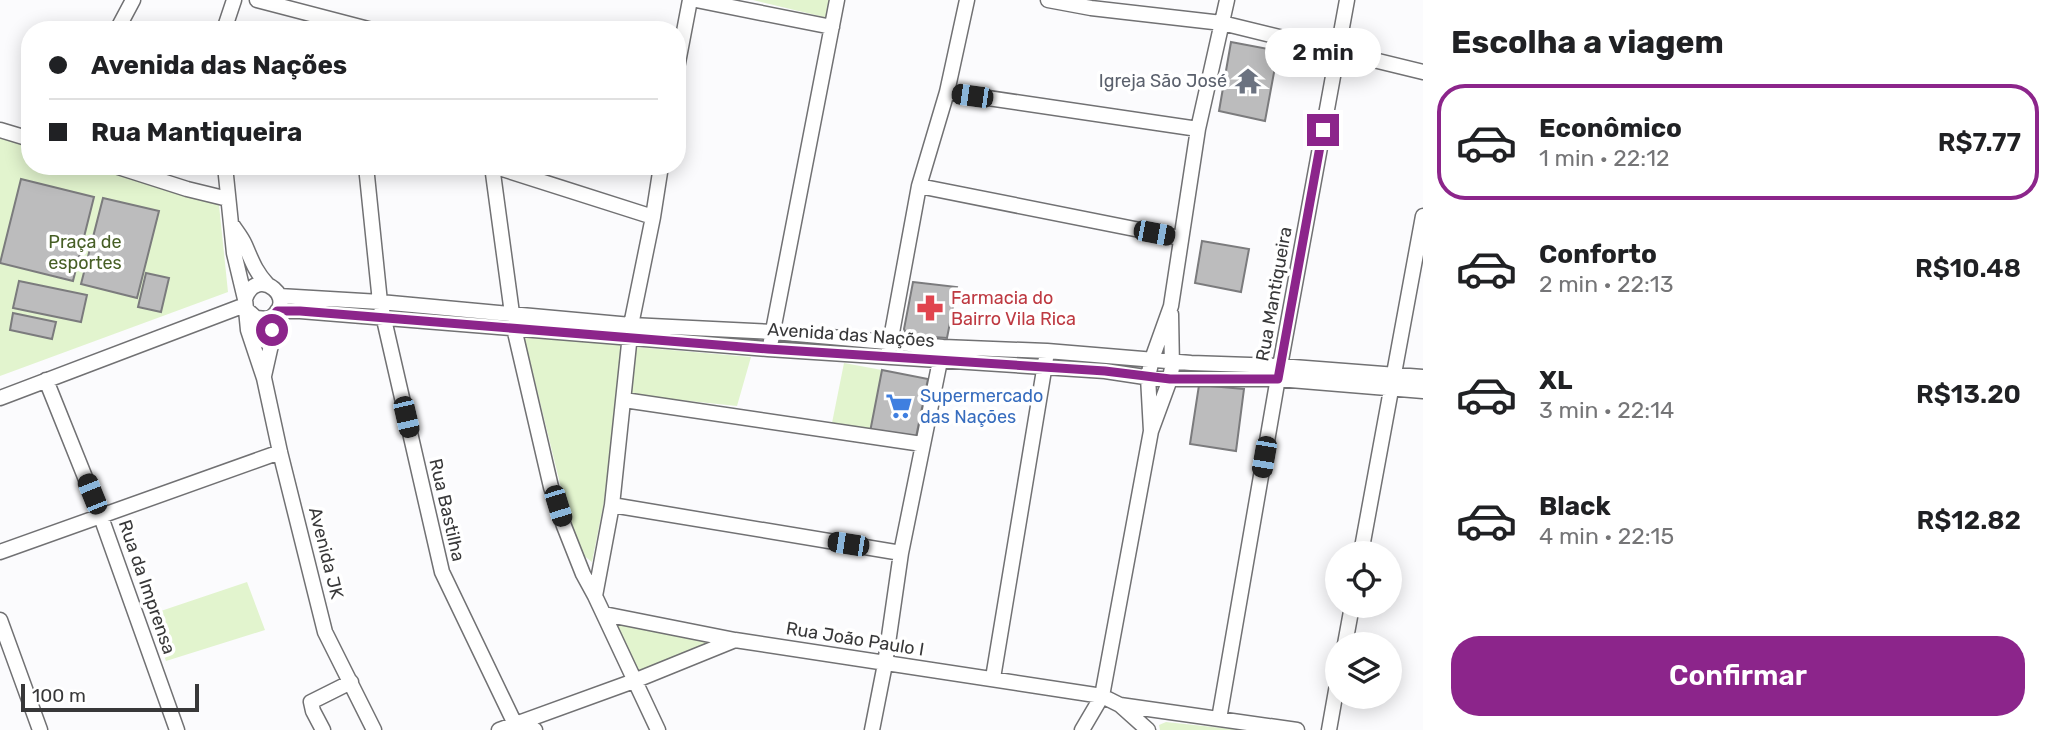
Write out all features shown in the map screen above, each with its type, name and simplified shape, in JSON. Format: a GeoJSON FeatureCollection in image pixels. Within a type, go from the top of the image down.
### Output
{"type":"FeatureCollection","features":[{"type":"Feature","properties":{"kind":"street"},"geometry":{"type":"LineString","coordinates":[[122,21],[133,0]]}},
{"type":"Feature","properties":{"kind":"street"},"geometry":{"type":"LineString","coordinates":[[226,21],[233,0]]}},
{"type":"Feature","properties":{"kind":"street"},"geometry":{"type":"LineString","coordinates":[[257,0],[330,21]]}},
{"type":"Feature","properties":{"kind":"street"},"geometry":{"type":"LineString","coordinates":[[686,21],[690,0]]}},
{"type":"Feature","properties":{"kind":"street"},"geometry":{"type":"LineString","coordinates":[[696,0],[832,27]]}},
{"type":"Feature","properties":{"kind":"street"},"geometry":{"type":"LineString","coordinates":[[768,349],[774,332],[837,0]]}},
{"type":"Feature","properties":{"kind":"street"},"geometry":{"type":"LineString","coordinates":[[888,350],[919,186],[947,92],[967,0]]}},
{"type":"Feature","properties":{"kind":"street"},"geometry":{"type":"LineString","coordinates":[[1048,0],[1222,23],[1423,72]]}},
{"type":"Feature","properties":{"kind":"street"},"geometry":{"type":"LineString","coordinates":[[1082,730],[1102,696],[1151,431],[1170,379],[1173,360],[1171,306],[1180,238],[1198,129],[1227,0]]}},
{"type":"Feature","properties":{"kind":"street","name":"Rua Mantiqueira"},"geometry":{"type":"LineString","coordinates":[[1219,719],[1347,0]]}},
{"type":"Feature","properties":{"kind":"street"},"geometry":{"type":"LineString","coordinates":[[947,92],[1198,129]]}},
{"type":"Feature","properties":{"kind":"street"},"geometry":{"type":"LineString","coordinates":[[0,130],[21,136]]}},
{"type":"Feature","properties":{"kind":"street"},"geometry":{"type":"LineString","coordinates":[[143,175],[228,200]]}},
{"type":"Feature","properties":{"kind":"street","name":"Avenida JK"},"geometry":{"type":"LineString","coordinates":[[226,175],[234,253],[246,305],[250,338],[264,378],[326,632],[374,730]]}},
{"type":"Feature","properties":{"kind":"street","name":"Rua Bastilha"},"geometry":{"type":"LineString","coordinates":[[367,175],[383,318],[442,572],[515,724]]}},
{"type":"Feature","properties":{"kind":"street"},"geometry":{"type":"LineString","coordinates":[[493,175],[513,321],[551,487],[583,574],[658,730]]}},
{"type":"Feature","properties":{"kind":"street"},"geometry":{"type":"LineString","coordinates":[[520,175],[653,217]]}},
{"type":"Feature","properties":{"kind":"street"},"geometry":{"type":"LineString","coordinates":[[595,596],[612,505],[630,331],[660,175]]}},
{"type":"Feature","properties":{"kind":"street"},"geometry":{"type":"LineString","coordinates":[[919,186],[1180,238]]}},
{"type":"Feature","properties":{"kind":"street"},"geometry":{"type":"LineString","coordinates":[[1363,541],[1423,216]]}},
{"type":"Feature","properties":{"kind":"street","name":"Avenida JK"},"geometry":{"type":"LineString","coordinates":[[232,225],[245,243],[258,274],[267,284]]}},
{"type":"Feature","properties":{"kind":"street"},"geometry":{"type":"LineString","coordinates":[[261,284],[272,287],[279,296],[280,306],[268,319],[256,318],[246,305],[250,289],[261,284]]}},
{"type":"Feature","properties":{"kind":"street","name":"Avenida das Nações"},"geometry":{"type":"LineString","coordinates":[[279,296],[380,302],[513,321],[630,331],[768,349],[888,350],[1170,379],[1279,372]]}},
{"type":"Feature","properties":{"kind":"street"},"geometry":{"type":"LineString","coordinates":[[0,398],[246,305]]}},
{"type":"Feature","properties":{"kind":"street"},"geometry":{"type":"LineString","coordinates":[[1151,431],[1148,377],[1171,306]]}},
{"type":"Feature","properties":{"kind":"street","name":"Avenida das Nações"},"geometry":{"type":"LineString","coordinates":[[275,313],[300,311],[383,318],[513,321]]}},
{"type":"Feature","properties":{"kind":"street","name":"Avenida JK"},"geometry":{"type":"LineString","coordinates":[[264,378],[275,313]]}},
{"type":"Feature","properties":{"kind":"street","name":"Avenida das Nações"},"geometry":{"type":"LineString","coordinates":[[630,331],[774,332],[888,350]]}},
{"type":"Feature","properties":{"kind":"street"},"geometry":{"type":"LineString","coordinates":[[993,678],[1047,351]]}},
{"type":"Feature","properties":{"kind":"street","name":"Avenida das Nações"},"geometry":{"type":"LineString","coordinates":[[941,354],[1047,351],[1173,360],[1392,382],[1423,391]]}},
{"type":"Feature","properties":{"kind":"street"},"geometry":{"type":"LineString","coordinates":[[872,730],[885,664],[901,553],[941,354]]}},
{"type":"Feature","properties":{"kind":"street","name":"Avenida das Nações"},"geometry":{"type":"LineString","coordinates":[[1392,382],[1423,377]]}},
{"type":"Feature","properties":{"kind":"street","name":"Rua da Imprensa"},"geometry":{"type":"LineString","coordinates":[[46,380],[101,517],[177,730]]}},
{"type":"Feature","properties":{"kind":"street"},"geometry":{"type":"LineString","coordinates":[[624,400],[922,444]]}},
{"type":"Feature","properties":{"kind":"street"},"geometry":{"type":"LineString","coordinates":[[0,552],[280,452]]}},
{"type":"Feature","properties":{"kind":"street"},"geometry":{"type":"LineString","coordinates":[[612,505],[901,553]]}},
{"type":"Feature","properties":{"kind":"street","name":"Rua João Paulo I"},"geometry":{"type":"LineString","coordinates":[[604,614],[735,640],[1102,696],[1120,705]]}},
{"type":"Feature","properties":{"kind":"street"},"geometry":{"type":"LineString","coordinates":[[0,620],[40,730]]}},
{"type":"Feature","properties":{"kind":"street"},"geometry":{"type":"LineString","coordinates":[[499,730],[634,681],[735,640]]}},
{"type":"Feature","properties":{"kind":"street"},"geometry":{"type":"LineString","coordinates":[[323,730],[311,702],[351,682]]}},
{"type":"Feature","properties":{"kind":"street"},"geometry":{"type":"LineString","coordinates":[[1120,705],[1297,730]]}},
{"type":"Feature","properties":{"kind":"street"},"geometry":{"type":"LineString","coordinates":[[1120,705],[1148,730]]}},
{"type":"Feature","properties":{"kind":"street"},"geometry":{"type":"LineString","coordinates":[[1329,730],[1333,709]]}},
{"type":"Feature","properties":{"kind":"street"},"geometry":{"type":"LineString","coordinates":[[515,724],[535,730]]}},
{"type":"Feature","properties":{"kind":"green space"},"geometry":{"type":"Polygon","coordinates":[[[753,0],[831,0],[828,18],[753,0]]]}},
{"type":"Feature","properties":{"kind":"green space","name":"Praça de esportes"},"geometry":{"type":"Polygon","coordinates":[[[0,138],[21,144],[21,175],[122,175],[219,205],[228,292],[0,376],[0,138]]]}},
{"type":"Feature","properties":{"kind":"green space"},"geometry":{"type":"Polygon","coordinates":[[[524,337],[623,344],[604,502],[592,562],[583,555],[570,524],[524,337]]]}},
{"type":"Feature","properties":{"kind":"green space"},"geometry":{"type":"Polygon","coordinates":[[[636,347],[751,357],[737,406],[631,395],[636,347]]]}},
{"type":"Feature","properties":{"kind":"green space"},"geometry":{"type":"Polygon","coordinates":[[[844,363],[882,370],[870,432],[832,423],[844,363]]]}},
{"type":"Feature","properties":{"kind":"green space"},"geometry":{"type":"Polygon","coordinates":[[[247,582],[265,630],[166,661],[149,615],[247,582]]]}},
{"type":"Feature","properties":{"kind":"green space"},"geometry":{"type":"Polygon","coordinates":[[[615,623],[712,642],[637,671],[615,623]]]}},
{"type":"Feature","properties":{"kind":"green space"},"geometry":{"type":"Polygon","coordinates":[[[1166,722],[1241,730],[1160,730],[1159,725],[1166,722]]]}},
{"type":"Feature","properties":{"kind":"building","name":"Igreja São José"},"geometry":{"type":"Polygon","coordinates":[[[1231,42],[1278,51],[1265,121],[1219,111],[1231,42]]]}},
{"type":"Feature","properties":{"kind":"building"},"geometry":{"type":"Polygon","coordinates":[[[21,179],[94,197],[73,281],[0,263],[21,179]]]}},
{"type":"Feature","properties":{"kind":"building"},"geometry":{"type":"Polygon","coordinates":[[[103,198],[159,211],[137,298],[81,284],[103,198]]]}},
{"type":"Feature","properties":{"kind":"building"},"geometry":{"type":"Polygon","coordinates":[[[1202,241],[1249,249],[1241,292],[1195,283],[1202,241]]]}},
{"type":"Feature","properties":{"kind":"building"},"geometry":{"type":"Polygon","coordinates":[[[146,273],[169,278],[161,312],[138,307],[146,273]]]}},
{"type":"Feature","properties":{"kind":"building"},"geometry":{"type":"Polygon","coordinates":[[[19,281],[87,295],[81,322],[13,308],[19,281]]]}},
{"type":"Feature","properties":{"kind":"building","name":"Farmacia do Bairro Vila Rica"},"geometry":{"type":"Polygon","coordinates":[[[913,282],[957,287],[947,338],[907,335],[904,329],[913,282]]]}},
{"type":"Feature","properties":{"kind":"building"},"geometry":{"type":"Polygon","coordinates":[[[13,313],[56,322],[52,339],[10,330],[13,313]]]}},
{"type":"Feature","properties":{"kind":"building","name":"Supermercado das Nações"},"geometry":{"type":"Polygon","coordinates":[[[882,370],[928,379],[915,442],[870,432],[882,370]]]}},
{"type":"Feature","properties":{"kind":"building"},"geometry":{"type":"Polygon","coordinates":[[[1199,385],[1244,389],[1236,451],[1190,444],[1199,385]]]}},
{"type":"Feature","properties":{"kind":"place","name":"Igreja São José"},"geometry":{"type":"Point","coordinates":[1248,81]}},
{"type":"Feature","properties":{"kind":"place","name":"Farmacia do Bairro Vila Rica"},"geometry":{"type":"Point","coordinates":[930,308]}},
{"type":"Feature","properties":{"kind":"place","name":"Supermercado das Nações"},"geometry":{"type":"Point","coordinates":[899,406]}},
{"type":"Feature","properties":{"kind":"route"},"geometry":{"type":"LineString","coordinates":[[272,330],[273,316],[277,311],[300,311],[768,349],[1044,366],[1158,379],[1278,379],[1323,130]]}}]}
